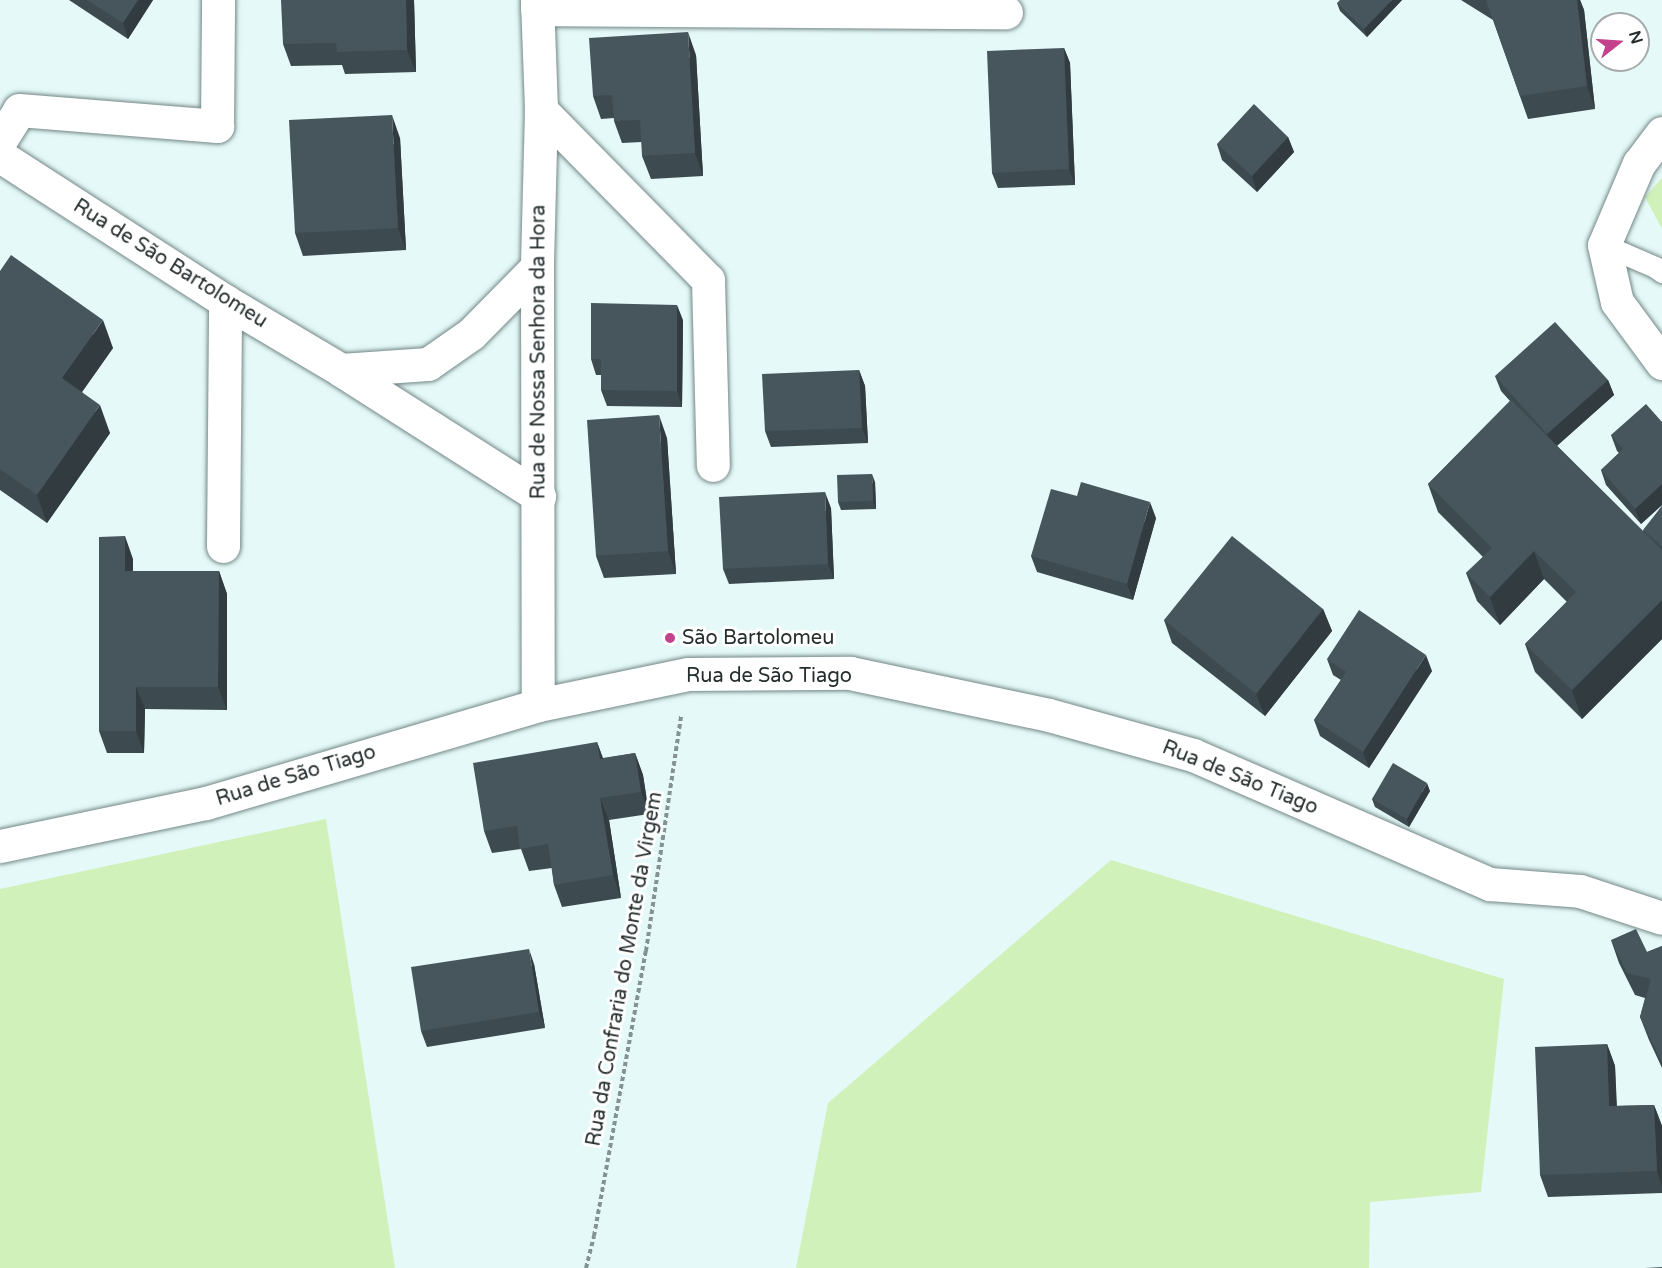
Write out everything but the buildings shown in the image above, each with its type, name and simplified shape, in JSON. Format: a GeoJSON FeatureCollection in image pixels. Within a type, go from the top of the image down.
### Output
{"type":"FeatureCollection","features":[{"type":"Feature","properties":{"kind":"street"},"geometry":{"type":"LineString","coordinates":[[0,141],[19,110],[216,126],[218,0]]}},
{"type":"Feature","properties":{"kind":"street"},"geometry":{"type":"LineString","coordinates":[[537,5],[1006,12]]}},
{"type":"Feature","properties":{"kind":"street","name":"Rua de Nossa Senhora da Hora"},"geometry":{"type":"LineString","coordinates":[[537,5],[542,110],[537,267],[538,705]]}},
{"type":"Feature","properties":{"kind":"street"},"geometry":{"type":"LineString","coordinates":[[542,110],[708,280],[713,465]]}},
{"type":"Feature","properties":{"kind":"street"},"geometry":{"type":"LineString","coordinates":[[1662,133],[1639,163],[1604,245],[1617,302],[1662,363]]}},
{"type":"Feature","properties":{"kind":"street","name":"Rua de São Bartolomeu"},"geometry":{"type":"LineString","coordinates":[[0,156],[225,301],[341,370],[539,496]]}},
{"type":"Feature","properties":{"kind":"street"},"geometry":{"type":"LineString","coordinates":[[341,370],[428,364],[471,334],[537,267]]}},
{"type":"Feature","properties":{"kind":"street"},"geometry":{"type":"LineString","coordinates":[[223,546],[225,301]]}},
{"type":"Feature","properties":{"kind":"street","name":"Rua de São Tiago"},"geometry":{"type":"LineString","coordinates":[[0,846],[206,803],[538,705],[688,674],[850,673],[1049,715],[1193,755],[1490,884],[1580,891],[1662,918]]}},
{"type":"Feature","properties":{"kind":"lane"},"geometry":{"type":"LineString","coordinates":[[1604,245],[1662,272]]}},
{"type":"Feature","properties":{"kind":"path","name":"Rua da Confraria do Monte da Virgem"},"geometry":{"type":"LineString","coordinates":[[586,1268],[594,1236],[646,951],[688,674]]}},
{"type":"Feature","properties":{"kind":"green space"},"geometry":{"type":"Polygon","coordinates":[[[1662,178],[1662,229],[1645,197],[1662,178]]]}},
{"type":"Feature","properties":{"kind":"green space"},"geometry":{"type":"Polygon","coordinates":[[[326,819],[395,1268],[0,1268],[0,889],[326,819]]]}},
{"type":"Feature","properties":{"kind":"green space"},"geometry":{"type":"Polygon","coordinates":[[[1111,860],[1504,979],[1481,1192],[1370,1202],[1369,1268],[796,1268],[828,1103],[1111,860]]]}},
{"type":"Feature","properties":{"kind":"place","name":"São Bartolomeu"},"geometry":{"type":"Point","coordinates":[670,638]}}]}
